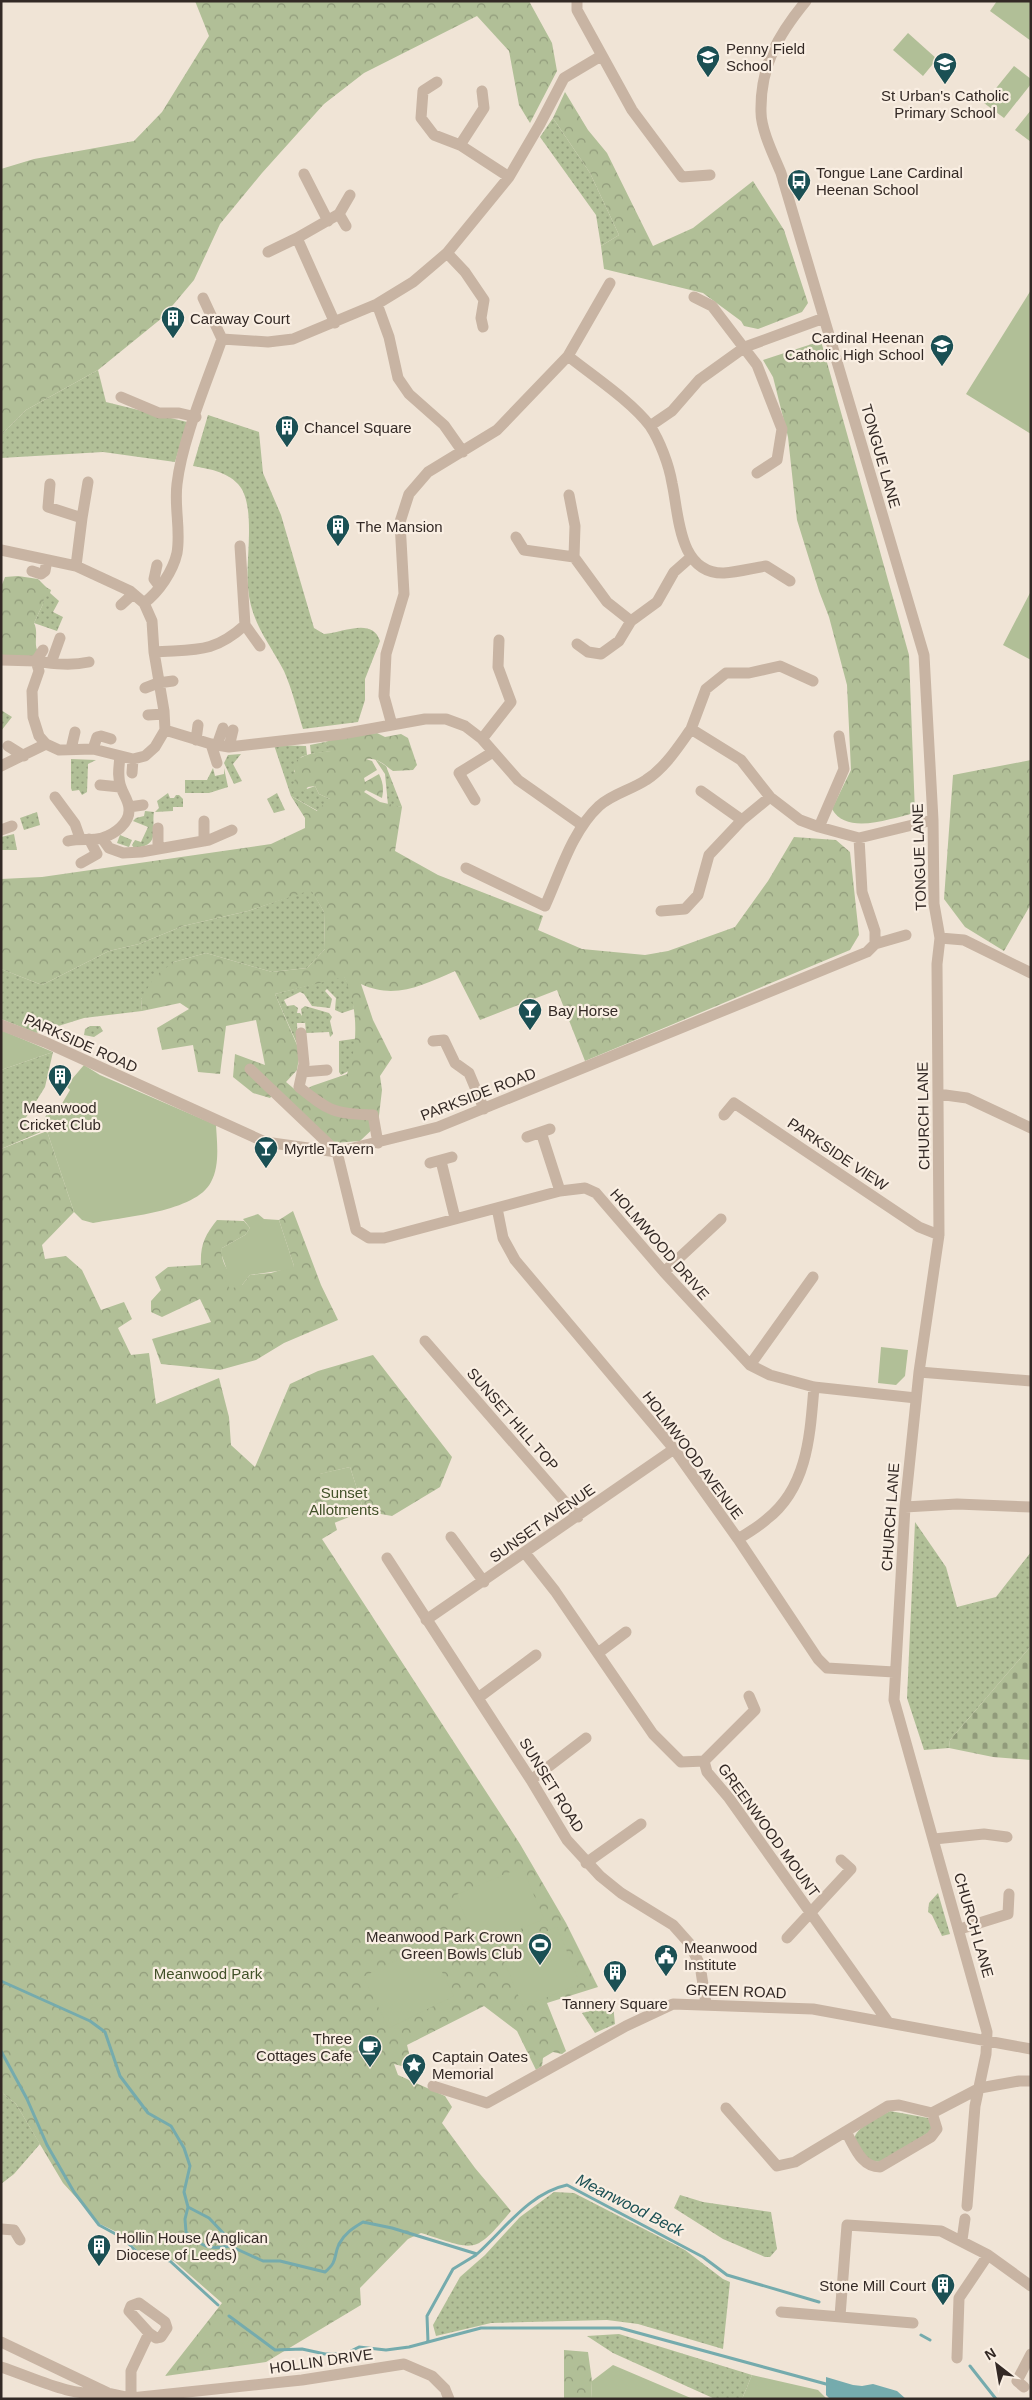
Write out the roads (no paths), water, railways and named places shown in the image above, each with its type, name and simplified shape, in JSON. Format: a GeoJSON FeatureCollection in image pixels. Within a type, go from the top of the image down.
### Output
{"type":"FeatureCollection","features":[{"type":"Feature","properties":{"kind":"street"},"geometry":{"type":"LineString","coordinates":[[578,1],[577,10],[632,110],[682,177],[710,175]]}},
{"type":"Feature","properties":{"kind":"street","name":"TONGUE LANE"},"geometry":{"type":"LineString","coordinates":[[806,1],[776,41],[767,62],[761,113],[772,151],[781,173],[924,656],[933,820],[934,904],[940,938]]}},
{"type":"Feature","properties":{"kind":"street"},"geometry":{"type":"LineString","coordinates":[[222,339],[268,342],[294,339],[377,304],[414,282],[447,253],[508,177],[540,124],[564,78],[601,56]]}},
{"type":"Feature","properties":{"kind":"street"},"geometry":{"type":"LineString","coordinates":[[437,82],[423,91],[421,118],[434,135],[460,145],[508,177]]}},
{"type":"Feature","properties":{"kind":"street"},"geometry":{"type":"LineString","coordinates":[[460,145],[484,108],[482,91]]}},
{"type":"Feature","properties":{"kind":"street"},"geometry":{"type":"LineString","coordinates":[[304,174],[328,221]]}},
{"type":"Feature","properties":{"kind":"street"},"geometry":{"type":"LineString","coordinates":[[268,252],[339,214],[350,195]]}},
{"type":"Feature","properties":{"kind":"street"},"geometry":{"type":"LineString","coordinates":[[339,214],[346,226]]}},
{"type":"Feature","properties":{"kind":"street"},"geometry":{"type":"LineString","coordinates":[[297,238],[335,323]]}},
{"type":"Feature","properties":{"kind":"street"},"geometry":{"type":"LineString","coordinates":[[447,253],[465,272],[484,300],[481,318],[482,327]]}},
{"type":"Feature","properties":{"kind":"street"},"geometry":{"type":"LineString","coordinates":[[392,724],[384,696],[386,654],[404,594],[400,522],[409,494],[428,472],[497,430],[568,356],[610,283]]}},
{"type":"Feature","properties":{"kind":"street"},"geometry":{"type":"LineString","coordinates":[[694,297],[712,306],[745,347],[757,365],[782,429],[777,460],[757,473]]}},
{"type":"Feature","properties":{"kind":"street"},"geometry":{"type":"LineString","coordinates":[[144,603],[156,594],[177,554],[179,532],[177,485],[188,438],[222,339],[203,298]]}},
{"type":"Feature","properties":{"kind":"street"},"geometry":{"type":"LineString","coordinates":[[377,304],[389,337],[398,378],[409,394],[444,425],[463,452]]}},
{"type":"Feature","properties":{"kind":"street"},"geometry":{"type":"LineString","coordinates":[[650,426],[672,411],[700,380],[745,347],[824,318]]}},
{"type":"Feature","properties":{"kind":"street"},"geometry":{"type":"LineString","coordinates":[[568,356],[619,396],[650,426],[672,481],[681,534],[691,557],[704,567],[723,573],[766,566],[790,581]]}},
{"type":"Feature","properties":{"kind":"street"},"geometry":{"type":"LineString","coordinates":[[121,397],[159,413],[179,413],[196,417]]}},
{"type":"Feature","properties":{"kind":"street"},"geometry":{"type":"LineString","coordinates":[[76,566],[88,482]]}},
{"type":"Feature","properties":{"kind":"street"},"geometry":{"type":"LineString","coordinates":[[50,484],[48,507],[82,518]]}},
{"type":"Feature","properties":{"kind":"street"},"geometry":{"type":"LineString","coordinates":[[569,496],[575,526],[574,556],[607,602],[631,621]]}},
{"type":"Feature","properties":{"kind":"street"},"geometry":{"type":"LineString","coordinates":[[516,537],[524,550],[574,556]]}},
{"type":"Feature","properties":{"kind":"street"},"geometry":{"type":"LineString","coordinates":[[240,546],[245,625],[260,646]]}},
{"type":"Feature","properties":{"kind":"street"},"geometry":{"type":"LineString","coordinates":[[3,552],[76,566],[133,594],[144,603],[152,621],[154,652],[164,714],[165,730],[155,747],[145,756],[133,759],[93,749],[59,750],[46,744],[39,736],[28,711],[39,671],[36,661],[42,650]]}},
{"type":"Feature","properties":{"kind":"street"},"geometry":{"type":"LineString","coordinates":[[577,644],[588,652],[601,654],[619,642],[631,621],[657,602],[674,572],[691,557]]}},
{"type":"Feature","properties":{"kind":"street"},"geometry":{"type":"LineString","coordinates":[[32,571],[41,574],[45,572],[47,560]]}},
{"type":"Feature","properties":{"kind":"street"},"geometry":{"type":"LineString","coordinates":[[158,565],[154,579],[160,587]]}},
{"type":"Feature","properties":{"kind":"street"},"geometry":{"type":"LineString","coordinates":[[121,605],[133,594]]}},
{"type":"Feature","properties":{"kind":"street"},"geometry":{"type":"LineString","coordinates":[[154,652],[211,648],[229,640],[245,625]]}},
{"type":"Feature","properties":{"kind":"street"},"geometry":{"type":"LineString","coordinates":[[51,663],[60,638]]}},
{"type":"Feature","properties":{"kind":"street"},"geometry":{"type":"LineString","coordinates":[[482,739],[511,702],[498,667],[499,640]]}},
{"type":"Feature","properties":{"kind":"street"},"geometry":{"type":"LineString","coordinates":[[1,660],[75,665],[89,662]]}},
{"type":"Feature","properties":{"kind":"street"},"geometry":{"type":"LineString","coordinates":[[466,868],[545,906],[582,825],[600,805],[613,796],[647,780],[671,757],[692,729],[706,689],[726,673],[749,673],[780,666],[813,681]]}},
{"type":"Feature","properties":{"kind":"street"},"geometry":{"type":"LineString","coordinates":[[144,688],[158,683],[173,681]]}},
{"type":"Feature","properties":{"kind":"street"},"geometry":{"type":"LineString","coordinates":[[148,715],[164,714]]}},
{"type":"Feature","properties":{"kind":"street"},"geometry":{"type":"LineString","coordinates":[[165,730],[214,745],[230,747],[342,734],[392,724],[446,719],[464,726],[482,739],[518,780],[582,825]]}},
{"type":"Feature","properties":{"kind":"street"},"geometry":{"type":"LineString","coordinates":[[196,740],[198,725]]}},
{"type":"Feature","properties":{"kind":"street"},"geometry":{"type":"LineString","coordinates":[[214,745],[228,729],[230,747]]}},
{"type":"Feature","properties":{"kind":"street"},"geometry":{"type":"LineString","coordinates":[[692,729],[741,760],[770,797],[800,820],[859,838],[933,820]]}},
{"type":"Feature","properties":{"kind":"street"},"geometry":{"type":"LineString","coordinates":[[71,749],[76,732]]}},
{"type":"Feature","properties":{"kind":"street"},"geometry":{"type":"LineString","coordinates":[[93,749],[97,737],[101,736],[111,739]]}},
{"type":"Feature","properties":{"kind":"street"},"geometry":{"type":"LineString","coordinates":[[819,827],[844,769],[840,736]]}},
{"type":"Feature","properties":{"kind":"street"},"geometry":{"type":"LineString","coordinates":[[1,766],[46,744]]}},
{"type":"Feature","properties":{"kind":"street"},"geometry":{"type":"LineString","coordinates":[[214,745],[217,763]]}},
{"type":"Feature","properties":{"kind":"street"},"geometry":{"type":"LineString","coordinates":[[8,746],[24,756]]}},
{"type":"Feature","properties":{"kind":"street"},"geometry":{"type":"LineString","coordinates":[[475,800],[459,773],[493,752]]}},
{"type":"Feature","properties":{"kind":"street"},"geometry":{"type":"LineString","coordinates":[[68,841],[102,838],[119,829],[128,820],[129,808],[120,786],[118,771],[120,756]]}},
{"type":"Feature","properties":{"kind":"street"},"geometry":{"type":"LineString","coordinates":[[132,773],[133,759]]}},
{"type":"Feature","properties":{"kind":"street"},"geometry":{"type":"LineString","coordinates":[[100,785],[120,786]]}},
{"type":"Feature","properties":{"kind":"street"},"geometry":{"type":"LineString","coordinates":[[701,791],[742,820]]}},
{"type":"Feature","properties":{"kind":"street"},"geometry":{"type":"LineString","coordinates":[[661,911],[685,909],[698,895],[709,855],[742,820],[770,797]]}},
{"type":"Feature","properties":{"kind":"street"},"geometry":{"type":"LineString","coordinates":[[55,798],[62,816],[75,824],[97,854],[82,863]]}},
{"type":"Feature","properties":{"kind":"street"},"geometry":{"type":"LineString","coordinates":[[129,808],[143,805]]}},
{"type":"Feature","properties":{"kind":"street"},"geometry":{"type":"LineString","coordinates":[[204,820],[204,841]]}},
{"type":"Feature","properties":{"kind":"street"},"geometry":{"type":"LineString","coordinates":[[158,828],[158,848]]}},
{"type":"Feature","properties":{"kind":"street"},"geometry":{"type":"LineString","coordinates":[[102,838],[109,848],[123,853],[204,841],[232,830]]}},
{"type":"Feature","properties":{"kind":"street"},"geometry":{"type":"LineString","coordinates":[[859,838],[862,892],[875,931],[875,944]]}},
{"type":"Feature","properties":{"kind":"street","name":"PARKSIDE ROAD"},"geometry":{"type":"LineString","coordinates":[[1,1025],[45,1042],[265,1142],[337,1152],[438,1127],[867,952],[875,944],[906,935]]}},
{"type":"Feature","properties":{"kind":"street"},"geometry":{"type":"LineString","coordinates":[[940,938],[964,940],[1031,973]]}},
{"type":"Feature","properties":{"kind":"street","name":"CHURCH LANE"},"geometry":{"type":"LineString","coordinates":[[940,938],[937,964],[939,1235],[919,1372],[904,1506],[894,1700],[960,1928],[988,2040],[975,2106],[967,2206]]}},
{"type":"Feature","properties":{"kind":"street"},"geometry":{"type":"LineString","coordinates":[[301,1033],[304,1064],[299,1087],[323,1107],[341,1114],[373,1115],[378,1143]]}},
{"type":"Feature","properties":{"kind":"street"},"geometry":{"type":"LineString","coordinates":[[433,1041],[444,1040],[455,1063],[469,1073],[484,1109]]}},
{"type":"Feature","properties":{"kind":"street"},"geometry":{"type":"LineString","coordinates":[[250,1069],[337,1152]]}},
{"type":"Feature","properties":{"kind":"street"},"geometry":{"type":"LineString","coordinates":[[302,1072],[327,1070]]}},
{"type":"Feature","properties":{"kind":"street"},"geometry":{"type":"LineString","coordinates":[[938,1094],[967,1098],[1031,1128]]}},
{"type":"Feature","properties":{"kind":"street","name":"PARKSIDE VIEW"},"geometry":{"type":"LineString","coordinates":[[724,1115],[734,1103],[919,1227],[939,1235]]}},
{"type":"Feature","properties":{"kind":"street"},"geometry":{"type":"LineString","coordinates":[[527,1137],[545,1131],[560,1191]]}},
{"type":"Feature","properties":{"kind":"street","name":"HOLMWOOD DRIVE"},"geometry":{"type":"LineString","coordinates":[[337,1152],[356,1230],[369,1238],[384,1238],[560,1191],[585,1188],[596,1193],[664,1272],[750,1365],[770,1375],[814,1388],[916,1398]]}},
{"type":"Feature","properties":{"kind":"street"},"geometry":{"type":"LineString","coordinates":[[430,1163],[447,1159],[455,1218]]}},
{"type":"Feature","properties":{"kind":"street","name":"HOLMWOOD AVENUE"},"geometry":{"type":"LineString","coordinates":[[497,1208],[503,1238],[515,1260],[674,1449],[738,1539],[818,1659],[827,1668],[894,1672]]}},
{"type":"Feature","properties":{"kind":"street"},"geometry":{"type":"LineString","coordinates":[[664,1272],[721,1219]]}},
{"type":"Feature","properties":{"kind":"street"},"geometry":{"type":"LineString","coordinates":[[750,1365],[813,1276]]}},
{"type":"Feature","properties":{"kind":"street","name":"SUNSET HILL TOP"},"geometry":{"type":"LineString","coordinates":[[425,1341],[578,1517]]}},
{"type":"Feature","properties":{"kind":"street"},"geometry":{"type":"LineString","coordinates":[[919,1372],[1031,1381]]}},
{"type":"Feature","properties":{"kind":"street"},"geometry":{"type":"LineString","coordinates":[[738,1539],[768,1519],[787,1497],[802,1470],[809,1447],[814,1388]]}},
{"type":"Feature","properties":{"kind":"street","name":"SUNSET AVENUE"},"geometry":{"type":"LineString","coordinates":[[426,1620],[484,1582],[674,1449]]}},
{"type":"Feature","properties":{"kind":"street"},"geometry":{"type":"LineString","coordinates":[[904,1506],[957,1504],[1031,1507]]}},
{"type":"Feature","properties":{"kind":"street"},"geometry":{"type":"LineString","coordinates":[[451,1536],[484,1582]]}},
{"type":"Feature","properties":{"kind":"street","name":"GREENWOOD MOUNT"},"geometry":{"type":"LineString","coordinates":[[525,1553],[555,1591],[653,1734],[681,1762],[704,1761],[707,1772],[729,1798],[888,2022]]}},
{"type":"Feature","properties":{"kind":"street","name":"SUNSET ROAD"},"geometry":{"type":"LineString","coordinates":[[387,1558],[531,1780],[567,1840],[586,1863],[621,1892],[673,1925],[689,1943],[700,1965],[706,2004]]}},
{"type":"Feature","properties":{"kind":"street"},"geometry":{"type":"LineString","coordinates":[[598,1653],[626,1632]]}},
{"type":"Feature","properties":{"kind":"street"},"geometry":{"type":"LineString","coordinates":[[478,1698],[536,1655]]}},
{"type":"Feature","properties":{"kind":"street"},"geometry":{"type":"LineString","coordinates":[[704,1761],[755,1710],[750,1696]]}},
{"type":"Feature","properties":{"kind":"street"},"geometry":{"type":"LineString","coordinates":[[531,1780],[586,1738]]}},
{"type":"Feature","properties":{"kind":"street"},"geometry":{"type":"LineString","coordinates":[[586,1863],[642,1824]]}},
{"type":"Feature","properties":{"kind":"street"},"geometry":{"type":"LineString","coordinates":[[934,1839],[984,1834],[1007,1837]]}},
{"type":"Feature","properties":{"kind":"street"},"geometry":{"type":"LineString","coordinates":[[787,1938],[851,1869],[841,1860]]}},
{"type":"Feature","properties":{"kind":"street"},"geometry":{"type":"LineString","coordinates":[[960,1928],[1008,1914],[1009,1894]]}},
{"type":"Feature","properties":{"kind":"street","name":"GREEN ROAD"},"geometry":{"type":"LineString","coordinates":[[433,2086],[487,2104],[626,2026],[673,2004],[813,2009],[1031,2049]]}},
{"type":"Feature","properties":{"kind":"street"},"geometry":{"type":"LineString","coordinates":[[726,2108],[777,2166],[794,2162],[894,2105],[932,2112],[980,2088],[1031,2081]]}},
{"type":"Feature","properties":{"kind":"street"},"geometry":{"type":"LineString","coordinates":[[846,2132],[864,2163],[880,2166],[931,2137],[937,2129],[932,2112]]}},
{"type":"Feature","properties":{"kind":"street"},"geometry":{"type":"LineString","coordinates":[[962,2240],[965,2219]]}},
{"type":"Feature","properties":{"kind":"street"},"geometry":{"type":"LineString","coordinates":[[840,2316],[847,2224],[941,2231],[962,2240],[1031,2286]]}},
{"type":"Feature","properties":{"kind":"street"},"geometry":{"type":"LineString","coordinates":[[1,2229],[14,2230],[20,2240]]}},
{"type":"Feature","properties":{"kind":"street"},"geometry":{"type":"LineString","coordinates":[[957,2358],[959,2298],[988,2256]]}},
{"type":"Feature","properties":{"kind":"street"},"geometry":{"type":"LineString","coordinates":[[781,2312],[913,2322]]}},
{"type":"Feature","properties":{"kind":"street"},"geometry":{"type":"LineString","coordinates":[[132,2398],[131,2371],[149,2333]]}},
{"type":"Feature","properties":{"kind":"street"},"geometry":{"type":"LineString","coordinates":[[1,2342],[108,2393]]}},
{"type":"Feature","properties":{"kind":"street"},"geometry":{"type":"LineString","coordinates":[[1024,2387],[1017,2381],[1031,2354]]}},
{"type":"Feature","properties":{"kind":"street","name":"HOLLIN DRIVE"},"geometry":{"type":"LineString","coordinates":[[108,2393],[132,2398],[186,2396],[404,2364],[432,2376],[451,2398]]}},
{"type":"Feature","properties":{"kind":"street"},"geometry":{"type":"LineString","coordinates":[[1,2367],[67,2391],[96,2394],[108,2393]]}},
{"type":"Feature","properties":{"kind":"water"},"geometry":{"type":"Polygon","coordinates":[[[826,2377],[853,2385],[873,2384],[897,2391],[906,2399],[830,2399],[826,2395],[826,2377]]]}},
{"type":"Feature","properties":{"kind":"waterway","name":"Meanwood Beck"},"geometry":{"type":"LineString","coordinates":[[1,1981],[90,2021],[105,2032],[120,2076],[148,2113],[171,2126],[184,2148],[190,2166],[184,2192],[188,2207],[209,2218],[226,2236],[230,2246],[263,2261],[280,2261],[325,2272],[334,2262],[339,2244],[344,2237],[363,2222],[392,2228],[477,2254],[529,2204],[553,2189],[567,2185],[703,2257],[727,2275],[819,2302]]}},
{"type":"Feature","properties":{"kind":"waterway"},"geometry":{"type":"LineString","coordinates":[[1,2051],[27,2099],[47,2145],[74,2192],[99,2225],[123,2238],[138,2253],[170,2261],[218,2305]]}},
{"type":"Feature","properties":{"kind":"waterway"},"geometry":{"type":"LineString","coordinates":[[188,2207],[185,2219],[186,2232],[206,2246],[216,2248],[230,2246]]}},
{"type":"Feature","properties":{"kind":"waterway"},"geometry":{"type":"LineString","coordinates":[[428,2342],[427,2316],[453,2269],[476,2255]]}},
{"type":"Feature","properties":{"kind":"waterway"},"geometry":{"type":"LineString","coordinates":[[229,2316],[275,2350],[302,2349],[325,2354],[345,2354],[359,2347],[386,2350],[409,2347],[481,2328],[620,2328],[826,2384]]}},
{"type":"Feature","properties":{"kind":"waterway","name":"Meanwood Beck"},"geometry":{"type":"LineString","coordinates":[[921,2335],[930,2340]]}},
{"type":"Feature","properties":{"kind":"waterway","name":"Meanwood Beck"},"geometry":{"type":"LineString","coordinates":[[970,2366],[996,2399]]}},
{"type":"Feature","properties":{"kind":"place","name":"Penny Field School"},"geometry":{"type":"Point","coordinates":[708,78]}},
{"type":"Feature","properties":{"kind":"place","name":"St Urban's Catholic Primary School"},"geometry":{"type":"Point","coordinates":[945,85]}},
{"type":"Feature","properties":{"kind":"place","name":"Tongue Lane Cardinal Heenan School"},"geometry":{"type":"Point","coordinates":[799,202]}},
{"type":"Feature","properties":{"kind":"place","name":"Caraway Court"},"geometry":{"type":"Point","coordinates":[173,339]}},
{"type":"Feature","properties":{"kind":"place","name":"Cardinal Heenan Catholic High School"},"geometry":{"type":"Point","coordinates":[942,367]}},
{"type":"Feature","properties":{"kind":"place","name":"Chancel Square"},"geometry":{"type":"Point","coordinates":[287,448]}},
{"type":"Feature","properties":{"kind":"place","name":"The Mansion"},"geometry":{"type":"Point","coordinates":[338,547]}},
{"type":"Feature","properties":{"kind":"place","name":"Bay Horse"},"geometry":{"type":"Point","coordinates":[530,1031]}},
{"type":"Feature","properties":{"kind":"place","name":"Meanwood Cricket Club"},"geometry":{"type":"Point","coordinates":[60,1097]}},
{"type":"Feature","properties":{"kind":"place","name":"Myrtle Tavern"},"geometry":{"type":"Point","coordinates":[266,1169]}},
{"type":"Feature","properties":{"kind":"place","name":"Meanwood Park Crown Green Bowls Club"},"geometry":{"type":"Point","coordinates":[540,1966]}},
{"type":"Feature","properties":{"kind":"place","name":"Meanwood Institute"},"geometry":{"type":"Point","coordinates":[666,1977]}},
{"type":"Feature","properties":{"kind":"place","name":"Tannery Square"},"geometry":{"type":"Point","coordinates":[615,1993]}},
{"type":"Feature","properties":{"kind":"place","name":"Three Cottages Cafe"},"geometry":{"type":"Point","coordinates":[370,2068]}},
{"type":"Feature","properties":{"kind":"place","name":"Captain Oates Memorial"},"geometry":{"type":"Point","coordinates":[414,2086]}},
{"type":"Feature","properties":{"kind":"place","name":"Hollin House (Anglican Diocese of Leeds)"},"geometry":{"type":"Point","coordinates":[99,2267]}},
{"type":"Feature","properties":{"kind":"place","name":"Stone Mill Court"},"geometry":{"type":"Point","coordinates":[943,2306]}},
{"type":"Feature","properties":{"kind":"park label","name":"Sunset Allotments"},"geometry":{"type":"Point","coordinates":[344,1500]}},
{"type":"Feature","properties":{"kind":"park label","name":"Meanwood Park"},"geometry":{"type":"Point","coordinates":[208,1973]}}]}
